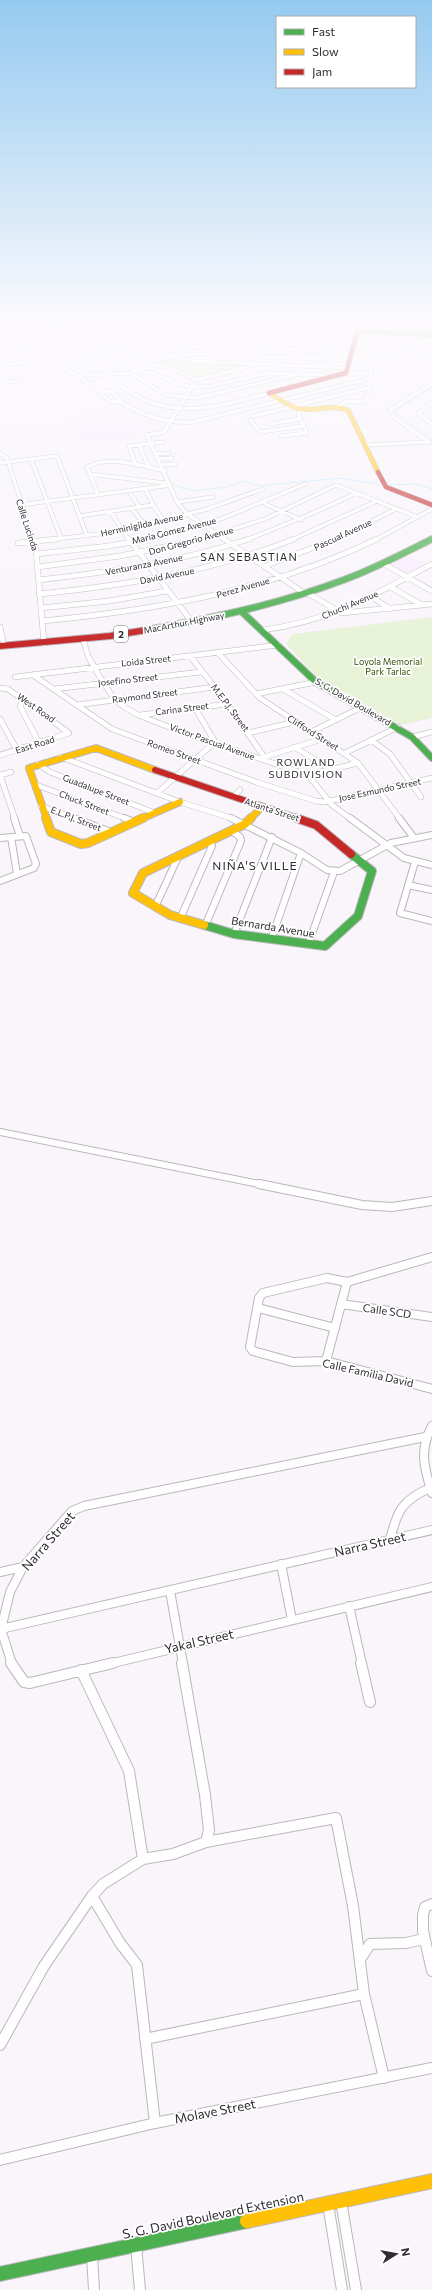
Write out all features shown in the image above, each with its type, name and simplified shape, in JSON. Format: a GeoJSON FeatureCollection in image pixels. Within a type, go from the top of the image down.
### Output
{"type":"FeatureCollection","features":[{"type":"Feature","properties":{"kind":"main road"},"geometry":{"type":"LineString","coordinates":[[359,432],[382,482],[386,487],[432,505]]}},
{"type":"Feature","properties":{"kind":"main road","name":"MacArthur Highway"},"geometry":{"type":"LineString","coordinates":[[340,580],[432,535]]}},
{"type":"Feature","properties":{"kind":"main road","name":"MacArthur Highway"},"geometry":{"type":"LineString","coordinates":[[2,646],[83,639],[192,622],[241,611],[353,577],[384,564],[432,540]]}},
{"type":"Feature","properties":{"kind":"main road","name":"S. G. David Boulevard"},"geometry":{"type":"LineString","coordinates":[[241,611],[263,630],[316,682],[412,737],[432,757]]}},
{"type":"Feature","properties":{"kind":"main road","name":"Atlanta Street"},"geometry":{"type":"LineString","coordinates":[[38,764],[96,748],[233,798],[316,825],[359,860]]}},
{"type":"Feature","properties":{"kind":"main road"},"geometry":{"type":"LineString","coordinates":[[38,764],[30,768],[41,806],[51,832],[54,835],[81,844],[88,844],[111,832],[180,802]]}},
{"type":"Feature","properties":{"kind":"main road","name":"Bernarda Avenue"},"geometry":{"type":"LineString","coordinates":[[262,807],[245,824],[232,832],[179,855],[143,873],[133,893],[180,919],[205,926],[234,934],[308,945],[325,946],[358,916],[372,871],[359,860]]}},
{"type":"Feature","properties":{"kind":"main road","name":"S. G. David Boulevard Extension"},"geometry":{"type":"LineString","coordinates":[[0,2274],[432,2181]]}},
{"type":"Feature","properties":{"kind":"street"},"geometry":{"type":"LineString","coordinates":[[163,432],[147,435],[165,471],[177,502],[189,515],[281,577],[338,612],[390,609],[432,604]]}},
{"type":"Feature","properties":{"kind":"street"},"geometry":{"type":"LineString","coordinates":[[276,432],[284,440]]}},
{"type":"Feature","properties":{"kind":"street"},"geometry":{"type":"LineString","coordinates":[[281,436],[306,432]]}},
{"type":"Feature","properties":{"kind":"street"},"geometry":{"type":"LineString","coordinates":[[416,432],[431,442]]}},
{"type":"Feature","properties":{"kind":"street"},"geometry":{"type":"LineString","coordinates":[[136,466],[129,446],[163,442]]}},
{"type":"Feature","properties":{"kind":"street"},"geometry":{"type":"LineString","coordinates":[[366,445],[431,442]]}},
{"type":"Feature","properties":{"kind":"street"},"geometry":{"type":"LineString","coordinates":[[139,445],[149,468]]}},
{"type":"Feature","properties":{"kind":"street"},"geometry":{"type":"LineString","coordinates":[[156,454],[169,453]]}},
{"type":"Feature","properties":{"kind":"street","name":"Calle Lucinda"},"geometry":{"type":"LineString","coordinates":[[0,454],[5,457],[7,462],[33,541],[36,554],[44,643]]}},
{"type":"Feature","properties":{"kind":"street"},"geometry":{"type":"LineString","coordinates":[[0,463],[57,456],[87,536]]}},
{"type":"Feature","properties":{"kind":"street"},"geometry":{"type":"LineString","coordinates":[[159,459],[172,458]]}},
{"type":"Feature","properties":{"kind":"street"},"geometry":{"type":"LineString","coordinates":[[31,460],[61,538]]}},
{"type":"Feature","properties":{"kind":"street"},"geometry":{"type":"LineString","coordinates":[[98,494],[87,468],[88,466],[99,462],[113,462],[165,471]]}},
{"type":"Feature","properties":{"kind":"street"},"geometry":{"type":"LineString","coordinates":[[162,465],[175,464]]}},
{"type":"Feature","properties":{"kind":"street"},"geometry":{"type":"LineString","coordinates":[[89,474],[170,484]]}},
{"type":"Feature","properties":{"kind":"street"},"geometry":{"type":"LineString","coordinates":[[116,477],[121,491]]}},
{"type":"Feature","properties":{"kind":"street"},"geometry":{"type":"LineString","coordinates":[[138,480],[164,521]]}},
{"type":"Feature","properties":{"kind":"street"},"geometry":{"type":"LineString","coordinates":[[20,505],[170,484]]}},
{"type":"Feature","properties":{"kind":"street","name":"Maria Gomez Avenue"},"geometry":{"type":"LineString","coordinates":[[36,554],[131,542],[204,525],[265,504],[304,484]]}},
{"type":"Feature","properties":{"kind":"street","name":"Don Gregorio Avenue"},"geometry":{"type":"LineString","coordinates":[[37,567],[139,554],[218,534],[283,511],[336,485],[357,494]]}},
{"type":"Feature","properties":{"kind":"street","name":"Herminigilda Avenue"},"geometry":{"type":"LineString","coordinates":[[18,543],[87,536],[146,526],[189,515],[263,489]]}},
{"type":"Feature","properties":{"kind":"street"},"geometry":{"type":"LineString","coordinates":[[128,490],[139,506]]}},
{"type":"Feature","properties":{"kind":"street"},"geometry":{"type":"LineString","coordinates":[[357,494],[417,517]]}},
{"type":"Feature","properties":{"kind":"street","name":"Venturanza Avenue"},"geometry":{"type":"LineString","coordinates":[[38,580],[92,575],[149,566],[233,545],[302,520],[357,494]]}},
{"type":"Feature","properties":{"kind":"street"},"geometry":{"type":"LineString","coordinates":[[177,502],[213,497]]}},
{"type":"Feature","properties":{"kind":"street","name":"David Avenue"},"geometry":{"type":"LineString","coordinates":[[39,594],[104,587],[158,578],[249,556],[322,528],[377,501]]}},
{"type":"Feature","properties":{"kind":"street"},"geometry":{"type":"LineString","coordinates":[[265,504],[302,520]]}},
{"type":"Feature","properties":{"kind":"street"},"geometry":{"type":"LineString","coordinates":[[79,516],[153,505]]}},
{"type":"Feature","properties":{"kind":"street"},"geometry":{"type":"LineString","coordinates":[[131,508],[146,526]]}},
{"type":"Feature","properties":{"kind":"street","name":"Pascual Avenue"},"geometry":{"type":"LineString","coordinates":[[265,566],[342,536],[396,509]]}},
{"type":"Feature","properties":{"kind":"street","name":"Perez Avenue"},"geometry":{"type":"LineString","coordinates":[[42,622],[110,616],[177,604],[281,577],[361,546],[432,509]]}},
{"type":"Feature","properties":{"kind":"street"},"geometry":{"type":"LineString","coordinates":[[110,511],[139,554],[192,622]]}},
{"type":"Feature","properties":{"kind":"street"},"geometry":{"type":"LineString","coordinates":[[384,564],[432,590]]}},
{"type":"Feature","properties":{"kind":"street","name":"Chuchi Avenue"},"geometry":{"type":"LineString","coordinates":[[263,630],[308,623],[338,612],[372,597],[432,564]]}},
{"type":"Feature","properties":{"kind":"street"},"geometry":{"type":"LineString","coordinates":[[390,587],[422,606]]}},
{"type":"Feature","properties":{"kind":"street"},"geometry":{"type":"LineString","coordinates":[[41,608],[109,601],[167,591]]}},
{"type":"Feature","properties":{"kind":"street"},"geometry":{"type":"LineString","coordinates":[[372,597],[390,609]]}},
{"type":"Feature","properties":{"kind":"street"},"geometry":{"type":"LineString","coordinates":[[0,627],[2,646]]}},
{"type":"Feature","properties":{"kind":"street","name":"Victor Pascual Avenue"},"geometry":{"type":"LineString","coordinates":[[83,639],[88,656],[114,699],[138,715],[308,775]]}},
{"type":"Feature","properties":{"kind":"street","name":"Loida Street"},"geometry":{"type":"LineString","coordinates":[[15,677],[278,645]]}},
{"type":"Feature","properties":{"kind":"street","name":"Clifford Street"},"geometry":{"type":"LineString","coordinates":[[218,653],[256,694],[294,722],[345,753],[358,763],[380,790],[414,838]]}},
{"type":"Feature","properties":{"kind":"street","name":"M.E.P.J. Street"},"geometry":{"type":"LineString","coordinates":[[190,656],[215,687],[265,759]]}},
{"type":"Feature","properties":{"kind":"street","name":"Josefino Street"},"geometry":{"type":"LineString","coordinates":[[54,689],[202,672]]}},
{"type":"Feature","properties":{"kind":"street","name":"Romeo Street"},"geometry":{"type":"LineString","coordinates":[[33,675],[112,729],[194,760],[297,795],[320,802],[328,801]]}},
{"type":"Feature","properties":{"kind":"street"},"geometry":{"type":"LineString","coordinates":[[256,694],[316,682]]}},
{"type":"Feature","properties":{"kind":"street","name":"Raymond Street"},"geometry":{"type":"LineString","coordinates":[[76,705],[215,687]]}},
{"type":"Feature","properties":{"kind":"street","name":"West Road"},"geometry":{"type":"LineString","coordinates":[[0,688],[8,689],[69,733]]}},
{"type":"Feature","properties":{"kind":"street"},"geometry":{"type":"LineString","coordinates":[[283,689],[336,720]]}},
{"type":"Feature","properties":{"kind":"street"},"geometry":{"type":"LineString","coordinates":[[23,700],[20,706],[39,743]]}},
{"type":"Feature","properties":{"kind":"street","name":"Carina Street"},"geometry":{"type":"LineString","coordinates":[[138,715],[227,704]]}},
{"type":"Feature","properties":{"kind":"street"},"geometry":{"type":"LineString","coordinates":[[311,732],[362,707]]}},
{"type":"Feature","properties":{"kind":"street"},"geometry":{"type":"LineString","coordinates":[[156,793],[214,743],[214,738],[195,708]]}},
{"type":"Feature","properties":{"kind":"street"},"geometry":{"type":"LineString","coordinates":[[0,719],[17,750]]}},
{"type":"Feature","properties":{"kind":"street"},"geometry":{"type":"LineString","coordinates":[[248,733],[294,722]]}},
{"type":"Feature","properties":{"kind":"street"},"geometry":{"type":"LineString","coordinates":[[345,753],[398,728]]}},
{"type":"Feature","properties":{"kind":"street"},"geometry":{"type":"LineString","coordinates":[[412,737],[432,732]]}},
{"type":"Feature","properties":{"kind":"street","name":"East Road"},"geometry":{"type":"LineString","coordinates":[[0,755],[69,733]]}},
{"type":"Feature","properties":{"kind":"street"},"geometry":{"type":"LineString","coordinates":[[265,759],[294,747],[322,739]]}},
{"type":"Feature","properties":{"kind":"street"},"geometry":{"type":"LineString","coordinates":[[371,740],[390,754],[422,796]]}},
{"type":"Feature","properties":{"kind":"street"},"geometry":{"type":"LineString","coordinates":[[294,747],[332,770]]}},
{"type":"Feature","properties":{"kind":"street"},"geometry":{"type":"LineString","coordinates":[[61,757],[180,802],[245,824],[301,852],[327,870],[334,872],[340,871],[386,845],[432,835]]}},
{"type":"Feature","properties":{"kind":"street"},"geometry":{"type":"LineString","coordinates":[[308,775],[358,763]]}},
{"type":"Feature","properties":{"kind":"street","name":"Guadalupe Street"},"geometry":{"type":"LineString","coordinates":[[38,764],[50,772],[155,813]]}},
{"type":"Feature","properties":{"kind":"street"},"geometry":{"type":"LineString","coordinates":[[11,772],[0,775],[20,836]]}},
{"type":"Feature","properties":{"kind":"street"},"geometry":{"type":"LineString","coordinates":[[308,775],[313,779],[328,801],[386,845],[404,858],[415,862],[432,865]]}},
{"type":"Feature","properties":{"kind":"street","name":"Jose Esmundo Street"},"geometry":{"type":"LineString","coordinates":[[328,801],[412,784],[432,778]]}},
{"type":"Feature","properties":{"kind":"street","name":"Chuck Street"},"geometry":{"type":"LineString","coordinates":[[34,784],[134,822]]}},
{"type":"Feature","properties":{"kind":"street"},"geometry":{"type":"LineString","coordinates":[[233,798],[240,790]]}},
{"type":"Feature","properties":{"kind":"street","name":"E.L.P.J. Street"},"geometry":{"type":"LineString","coordinates":[[41,806],[111,832]]}},
{"type":"Feature","properties":{"kind":"street"},"geometry":{"type":"LineString","coordinates":[[205,926],[241,841],[240,837],[232,832]]}},
{"type":"Feature","properties":{"kind":"street"},"geometry":{"type":"LineString","coordinates":[[0,838],[20,836],[28,837],[36,866],[1,881],[0,873]]}},
{"type":"Feature","properties":{"kind":"street"},"geometry":{"type":"LineString","coordinates":[[11,837],[17,874]]}},
{"type":"Feature","properties":{"kind":"street"},"geometry":{"type":"LineString","coordinates":[[234,934],[272,837]]}},
{"type":"Feature","properties":{"kind":"street"},"geometry":{"type":"LineString","coordinates":[[180,919],[212,846],[210,841]]}},
{"type":"Feature","properties":{"kind":"street"},"geometry":{"type":"LineString","coordinates":[[271,940],[301,852]]}},
{"type":"Feature","properties":{"kind":"street"},"geometry":{"type":"LineString","coordinates":[[155,906],[179,855]]}},
{"type":"Feature","properties":{"kind":"street"},"geometry":{"type":"LineString","coordinates":[[415,862],[400,914],[432,921]]}},
{"type":"Feature","properties":{"kind":"street"},"geometry":{"type":"LineString","coordinates":[[308,945],[334,872]]}},
{"type":"Feature","properties":{"kind":"street"},"geometry":{"type":"LineString","coordinates":[[408,884],[432,890]]}},
{"type":"Feature","properties":{"kind":"street"},"geometry":{"type":"LineString","coordinates":[[0,1132],[362,1205],[392,1207],[432,1201]]}},
{"type":"Feature","properties":{"kind":"street","name":"Calle Familia David"},"geometry":{"type":"LineString","coordinates":[[432,1257],[347,1282],[327,1278],[263,1293],[259,1298],[250,1346],[253,1352],[293,1362],[326,1361],[432,1389]]}},
{"type":"Feature","properties":{"kind":"street"},"geometry":{"type":"LineString","coordinates":[[326,1361],[347,1282]]}},
{"type":"Feature","properties":{"kind":"street","name":"Calle SCD"},"geometry":{"type":"LineString","coordinates":[[341,1304],[432,1317]]}},
{"type":"Feature","properties":{"kind":"street"},"geometry":{"type":"LineString","coordinates":[[258,1308],[335,1328]]}},
{"type":"Feature","properties":{"kind":"street"},"geometry":{"type":"LineString","coordinates":[[390,1540],[399,1507],[406,1500],[431,1490],[422,1457],[422,1448],[425,1437],[432,1426]]}},
{"type":"Feature","properties":{"kind":"street","name":"Narra Street"},"geometry":{"type":"LineString","coordinates":[[425,1437],[84,1506],[72,1511],[23,1567],[10,1592],[1,1629],[432,1530]]}},
{"type":"Feature","properties":{"kind":"street"},"geometry":{"type":"LineString","coordinates":[[281,1564],[292,1620]]}},
{"type":"Feature","properties":{"kind":"street"},"geometry":{"type":"LineString","coordinates":[[0,1572],[23,1567]]}},
{"type":"Feature","properties":{"kind":"street","name":"Yakal Street"},"geometry":{"type":"LineString","coordinates":[[1,1629],[13,1668],[24,1682],[30,1683],[432,1587]]}},
{"type":"Feature","properties":{"kind":"street"},"geometry":{"type":"LineString","coordinates":[[170,1591],[205,1795],[209,1830],[206,1842]]}},
{"type":"Feature","properties":{"kind":"street"},"geometry":{"type":"LineString","coordinates":[[349,1606],[370,1702]]}},
{"type":"Feature","properties":{"kind":"street"},"geometry":{"type":"LineString","coordinates":[[82,1670],[129,1771],[143,1859]]}},
{"type":"Feature","properties":{"kind":"street"},"geometry":{"type":"LineString","coordinates":[[0,2045],[44,1966],[92,1896],[103,1884],[143,1859],[173,1854],[206,1842],[336,1818],[353,1906],[361,1958],[364,1994],[384,2078]]}},
{"type":"Feature","properties":{"kind":"street"},"geometry":{"type":"LineString","coordinates":[[92,1896],[109,1926],[136,1965],[155,2123]]}},
{"type":"Feature","properties":{"kind":"street"},"geometry":{"type":"LineString","coordinates":[[432,1904],[425,1907],[422,1914],[424,1939],[432,1963]]}},
{"type":"Feature","properties":{"kind":"street"},"geometry":{"type":"LineString","coordinates":[[361,1958],[370,1944],[406,1943],[424,1939]]}},
{"type":"Feature","properties":{"kind":"street"},"geometry":{"type":"LineString","coordinates":[[145,2039],[364,1994]]}},
{"type":"Feature","properties":{"kind":"street","name":"Molave Street"},"geometry":{"type":"LineString","coordinates":[[0,2160],[155,2123],[432,2068]]}},
{"type":"Feature","properties":{"kind":"street"},"geometry":{"type":"LineString","coordinates":[[340,2201],[356,2290]]}},
{"type":"Feature","properties":{"kind":"street"},"geometry":{"type":"LineString","coordinates":[[328,2204],[342,2290]]}},
{"type":"Feature","properties":{"kind":"street"},"geometry":{"type":"LineString","coordinates":[[136,2245],[140,2290]]}},
{"type":"Feature","properties":{"kind":"street"},"geometry":{"type":"LineString","coordinates":[[92,2255],[94,2290]]}},
{"type":"Feature","properties":{"kind":"shaded area"},"geometry":{"type":"Polygon","coordinates":[[[75,432],[158,432],[151,436],[111,442],[104,440],[84,442],[75,432]]]}},
{"type":"Feature","properties":{"kind":"shaded area"},"geometry":{"type":"Polygon","coordinates":[[[405,555],[427,564],[409,575],[387,565],[405,555]]]}},
{"type":"Feature","properties":{"kind":"green space","name":"Loyola Memorial Park Tarlac"},"geometry":{"type":"Polygon","coordinates":[[[432,617],[432,718],[401,725],[315,675],[286,644],[293,634],[432,617]]]}},
{"type":"Feature","properties":{"kind":"waterway"},"geometry":{"type":"LineString","coordinates":[[422,432],[432,439]]}},
{"type":"Feature","properties":{"kind":"waterway"},"geometry":{"type":"LineString","coordinates":[[177,486],[195,491],[227,487],[244,481],[259,486],[339,478],[378,484]]}},
{"type":"Feature","properties":{"kind":"waterway"},"geometry":{"type":"LineString","coordinates":[[389,485],[416,484],[432,489]]}},
{"type":"Feature","properties":{"kind":"traffic: fast"},"geometry":{"type":"LineString","coordinates":[[152,629],[226,614],[322,588],[357,575],[432,539]]}},
{"type":"Feature","properties":{"kind":"traffic: fast"},"geometry":{"type":"LineString","coordinates":[[241,611],[316,682],[412,737],[432,758]]}},
{"type":"Feature","properties":{"kind":"traffic: fast"},"geometry":{"type":"LineString","coordinates":[[204,925],[234,934],[325,946],[358,916],[372,871],[351,854]]}},
{"type":"Feature","properties":{"kind":"traffic: fast"},"geometry":{"type":"LineString","coordinates":[[0,2274],[247,2221]]}},
{"type":"Feature","properties":{"kind":"traffic: slow"},"geometry":{"type":"LineString","coordinates":[[359,432],[378,472]]}},
{"type":"Feature","properties":{"kind":"traffic: slow"},"geometry":{"type":"LineString","coordinates":[[155,770],[96,748],[29,768],[51,832],[81,844],[88,843],[180,802]]}},
{"type":"Feature","properties":{"kind":"traffic: slow"},"geometry":{"type":"LineString","coordinates":[[204,925],[170,915],[133,893],[143,873],[245,824],[262,807]]}},
{"type":"Feature","properties":{"kind":"traffic: slow"},"geometry":{"type":"LineString","coordinates":[[247,2221],[432,2181]]}},
{"type":"Feature","properties":{"kind":"traffic: jam"},"geometry":{"type":"LineString","coordinates":[[378,472],[386,487],[432,505]]}},
{"type":"Feature","properties":{"kind":"traffic: jam"},"geometry":{"type":"LineString","coordinates":[[0,646],[110,636],[152,629]]}},
{"type":"Feature","properties":{"kind":"traffic: jam"},"geometry":{"type":"LineString","coordinates":[[155,770],[316,825],[351,854]]}},
{"type":"Feature","properties":{"kind":"district","name":"SAN SEBASTIAN"},"geometry":{"type":"Point","coordinates":[249,557]}},
{"type":"Feature","properties":{"kind":"district","name":"ROWLAND SUBDIVISION"},"geometry":{"type":"Point","coordinates":[306,768]}},
{"type":"Feature","properties":{"kind":"district","name":"NIÑA'S VILLE"},"geometry":{"type":"Point","coordinates":[255,866]}}]}
